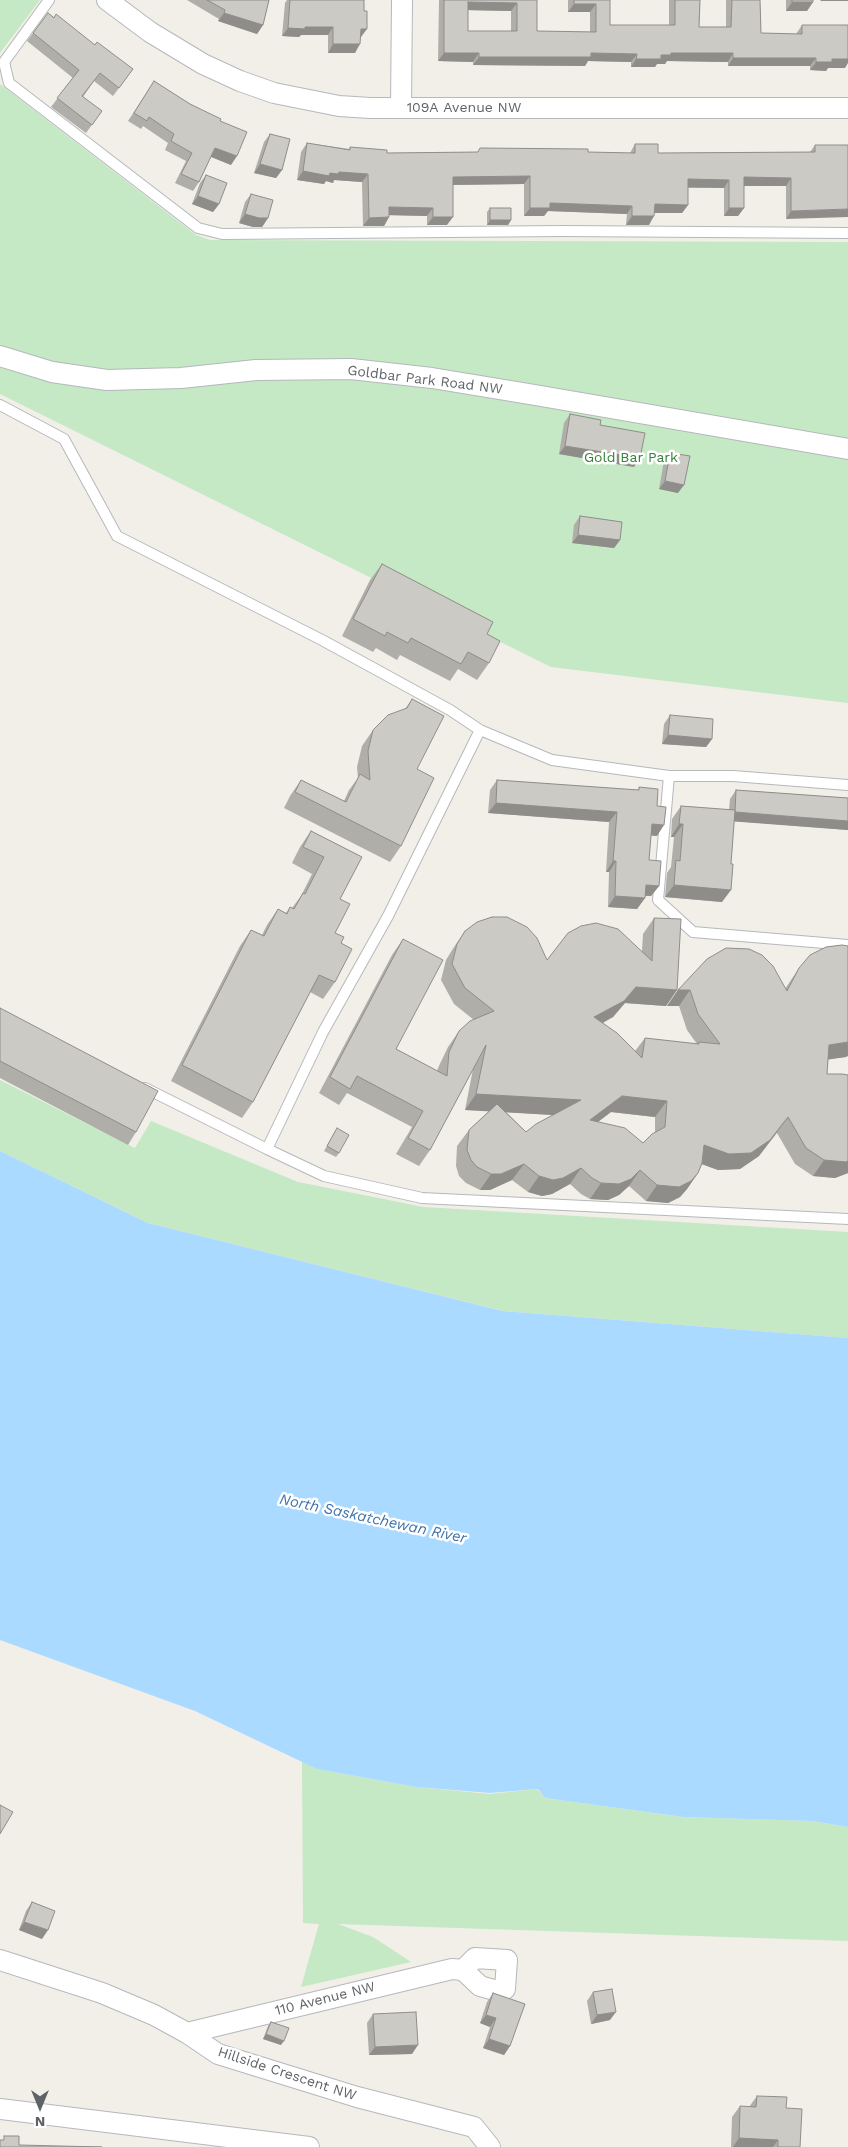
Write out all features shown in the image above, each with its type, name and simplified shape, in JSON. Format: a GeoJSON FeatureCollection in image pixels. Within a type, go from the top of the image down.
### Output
{"type":"FeatureCollection","features":[{"type":"Feature","properties":{"kind":"street","name":"109A Avenue NW"},"geometry":{"type":"LineString","coordinates":[[107,0],[173,48],[240,81],[274,93],[339,106],[401,108],[848,108]]}},
{"type":"Feature","properties":{"kind":"street"},"geometry":{"type":"LineString","coordinates":[[401,108],[402,0]]}},
{"type":"Feature","properties":{"kind":"street","name":"Goldbar Park Road NW"},"geometry":{"type":"LineString","coordinates":[[0,356],[52,372],[107,380],[181,378],[256,370],[303,368],[359,370],[432,378],[535,394],[848,450]]}},
{"type":"Feature","properties":{"kind":"street","name":"Hillside Crescent NW"},"geometry":{"type":"LineString","coordinates":[[0,1960],[102,1993],[187,2033],[218,2054],[357,2097],[474,2127],[490,2147]]}},
{"type":"Feature","properties":{"kind":"street","name":"110 Avenue NW"},"geometry":{"type":"LineString","coordinates":[[187,2033],[452,1969],[463,1970]]}},
{"type":"Feature","properties":{"kind":"street"},"geometry":{"type":"LineString","coordinates":[[0,2109],[309,2147]]}},
{"type":"Feature","properties":{"kind":"lane"},"geometry":{"type":"LineString","coordinates":[[49,0],[4,62],[9,83],[198,228],[222,234],[562,231],[848,233]]}},
{"type":"Feature","properties":{"kind":"lane"},"geometry":{"type":"LineString","coordinates":[[0,405],[64,439],[117,536],[339,650],[450,710],[480,730],[552,760],[669,776],[733,776],[848,786]]}},
{"type":"Feature","properties":{"kind":"lane"},"geometry":{"type":"LineString","coordinates":[[267,1149],[323,1032],[388,916],[480,730]]}},
{"type":"Feature","properties":{"kind":"lane"},"geometry":{"type":"LineString","coordinates":[[669,776],[658,900],[694,932],[848,946]]}},
{"type":"Feature","properties":{"kind":"lane"},"geometry":{"type":"LineString","coordinates":[[134,1083],[324,1176],[422,1198],[848,1219]]}},
{"type":"Feature","properties":{"kind":"green space"},"geometry":{"type":"Polygon","coordinates":[[[0,0],[40,0],[0,53],[0,0]]]}},
{"type":"Feature","properties":{"kind":"green space","name":"Gold Bar Park"},"geometry":{"type":"Polygon","coordinates":[[[0,84],[196,235],[210,240],[848,242],[848,703],[551,667],[0,394],[0,84]]]}},
{"type":"Feature","properties":{"kind":"green space"},"geometry":{"type":"Polygon","coordinates":[[[0,1080],[135,1148],[151,1121],[298,1182],[424,1207],[848,1232],[848,1338],[504,1311],[148,1223],[0,1151],[0,1080]]]}},
{"type":"Feature","properties":{"kind":"green space"},"geometry":{"type":"Polygon","coordinates":[[[302,1761],[317,1769],[416,1787],[490,1794],[537,1789],[544,1797],[552,1799],[682,1817],[811,1821],[848,1827],[848,1941],[338,1924],[373,1937],[411,1962],[301,1987],[319,1924],[303,1923],[302,1761]]]}},
{"type":"Feature","properties":{"kind":"water","name":"North Saskatchewan River"},"geometry":{"type":"Polygon","coordinates":[[[0,1151],[148,1223],[503,1311],[848,1338],[848,1827],[812,1821],[683,1817],[552,1799],[544,1797],[538,1789],[490,1793],[416,1787],[317,1769],[195,1711],[0,1640],[0,1151]]]}},
{"type":"Feature","properties":{"kind":"building"},"geometry":{"type":"Polygon","coordinates":[[[207,0],[269,0],[263,25],[224,13],[225,10],[207,0]]]}},
{"type":"Feature","properties":{"kind":"building"},"geometry":{"type":"Polygon","coordinates":[[[290,0],[364,0],[364,11],[367,11],[367,29],[361,29],[360,44],[333,44],[333,27],[288,28],[290,0]]]}},
{"type":"Feature","properties":{"kind":"building"},"geometry":{"type":"Polygon","coordinates":[[[444,0],[537,0],[537,31],[596,32],[596,4],[574,4],[574,0],[610,0],[610,25],[675,25],[675,0],[700,0],[699,27],[731,27],[732,0],[760,0],[761,33],[802,34],[802,25],[848,25],[848,59],[832,59],[832,62],[816,62],[816,58],[733,58],[733,53],[671,53],[671,55],[661,55],[661,59],[636,59],[637,54],[591,53],[591,57],[479,57],[479,53],[444,53],[444,0]],[[468,2],[468,31],[517,31],[517,3],[468,2]]]}},
{"type":"Feature","properties":{"kind":"building"},"geometry":{"type":"Polygon","coordinates":[[[792,0],[813,0],[813,2],[792,2],[792,0]]]}},
{"type":"Feature","properties":{"kind":"building"},"geometry":{"type":"Polygon","coordinates":[[[48,13],[54,18],[56,14],[95,45],[97,42],[133,69],[119,88],[100,73],[82,96],[102,111],[92,125],[57,98],[79,70],[33,33],[48,13]]]}},
{"type":"Feature","properties":{"kind":"building"},"geometry":{"type":"Polygon","coordinates":[[[154,81],[190,104],[221,119],[220,121],[247,132],[237,156],[215,148],[199,182],[181,174],[192,153],[171,141],[174,134],[149,117],[147,121],[134,113],[154,81]]]}},
{"type":"Feature","properties":{"kind":"building"},"geometry":{"type":"Polygon","coordinates":[[[270,134],[290,139],[282,170],[260,164],[270,134]]]}},
{"type":"Feature","properties":{"kind":"building"},"geometry":{"type":"Polygon","coordinates":[[[307,143],[350,150],[350,147],[387,150],[387,153],[478,152],[480,148],[588,149],[588,152],[635,153],[635,144],[658,144],[658,153],[815,152],[815,145],[848,145],[848,209],[791,211],[791,178],[744,177],[744,208],[729,208],[729,180],[688,179],[688,205],[655,204],[654,216],[632,216],[632,206],[550,203],[550,208],[530,208],[530,176],[453,177],[453,217],[433,217],[433,208],[389,207],[389,217],[369,218],[368,174],[339,172],[338,174],[330,173],[329,176],[303,171],[307,143]]]}},
{"type":"Feature","properties":{"kind":"building"},"geometry":{"type":"Polygon","coordinates":[[[206,175],[227,183],[219,204],[198,196],[206,175]]]}},
{"type":"Feature","properties":{"kind":"building"},"geometry":{"type":"Polygon","coordinates":[[[251,194],[273,200],[268,218],[259,218],[245,214],[251,194]]]}},
{"type":"Feature","properties":{"kind":"building"},"geometry":{"type":"Polygon","coordinates":[[[490,208],[511,208],[511,220],[490,220],[490,208]]]}},
{"type":"Feature","properties":{"kind":"building"},"geometry":{"type":"Polygon","coordinates":[[[570,414],[601,420],[600,425],[645,433],[640,458],[565,446],[570,414]]]}},
{"type":"Feature","properties":{"kind":"building"},"geometry":{"type":"Polygon","coordinates":[[[670,453],[690,456],[684,485],[665,481],[670,453]]]}},
{"type":"Feature","properties":{"kind":"building"},"geometry":{"type":"Polygon","coordinates":[[[580,516],[622,522],[620,540],[578,535],[580,516]]]}},
{"type":"Feature","properties":{"kind":"building"},"geometry":{"type":"Polygon","coordinates":[[[382,564],[493,622],[487,634],[500,641],[489,663],[468,652],[461,664],[411,638],[408,643],[387,632],[385,636],[353,619],[382,564]]]}},
{"type":"Feature","properties":{"kind":"building"},"geometry":{"type":"Polygon","coordinates":[[[412,699],[444,716],[417,769],[434,778],[401,846],[295,792],[301,780],[346,802],[360,774],[370,780],[368,751],[373,730],[388,715],[407,708],[412,699]]]}},
{"type":"Feature","properties":{"kind":"building"},"geometry":{"type":"Polygon","coordinates":[[[670,715],[713,719],[712,739],[668,735],[670,715]]]}},
{"type":"Feature","properties":{"kind":"building"},"geometry":{"type":"Polygon","coordinates":[[[497,780],[639,790],[639,787],[658,789],[657,806],[666,807],[664,825],[652,824],[649,860],[661,861],[659,886],[646,885],[645,898],[615,896],[616,861],[613,861],[617,812],[496,803],[497,780]]]}},
{"type":"Feature","properties":{"kind":"building"},"geometry":{"type":"Polygon","coordinates":[[[736,790],[848,798],[848,821],[735,812],[736,790]]]}},
{"type":"Feature","properties":{"kind":"building"},"geometry":{"type":"Polygon","coordinates":[[[681,806],[735,810],[731,890],[674,885],[676,860],[680,861],[683,824],[679,824],[681,806]]]}},
{"type":"Feature","properties":{"kind":"building"},"geometry":{"type":"Polygon","coordinates":[[[311,831],[362,857],[340,899],[350,904],[335,933],[344,937],[341,943],[352,949],[335,982],[319,975],[253,1102],[182,1065],[251,930],[264,936],[278,909],[287,914],[290,907],[294,909],[303,893],[305,894],[324,857],[303,847],[311,831]]]}},
{"type":"Feature","properties":{"kind":"building"},"geometry":{"type":"Polygon","coordinates":[[[492,917],[507,917],[527,927],[537,938],[547,960],[568,933],[581,926],[596,923],[618,929],[652,961],[654,918],[681,919],[677,990],[636,987],[624,1001],[594,1017],[617,1033],[642,1058],[645,1038],[699,1044],[699,1042],[720,1044],[698,1014],[690,990],[678,990],[707,959],[726,948],[749,949],[762,955],[773,966],[787,991],[799,968],[810,955],[826,947],[848,946],[848,1042],[829,1045],[827,1074],[848,1075],[848,1161],[824,1160],[806,1148],[788,1117],[770,1140],[751,1153],[729,1154],[704,1145],[702,1163],[698,1173],[691,1181],[679,1187],[657,1185],[640,1170],[631,1179],[619,1184],[601,1183],[581,1168],[563,1178],[553,1180],[539,1176],[524,1164],[501,1174],[491,1174],[477,1167],[471,1160],[467,1150],[469,1130],[497,1104],[526,1132],[536,1124],[581,1100],[476,1094],[486,1045],[430,1150],[408,1138],[423,1111],[357,1076],[350,1089],[330,1077],[403,939],[443,960],[396,1049],[447,1076],[449,1052],[459,1031],[470,1021],[494,1011],[465,988],[452,964],[457,944],[465,931],[477,922],[492,917]],[[622,1096],[590,1120],[625,1128],[643,1143],[652,1134],[665,1127],[667,1101],[622,1096]]]}},
{"type":"Feature","properties":{"kind":"building"},"geometry":{"type":"Polygon","coordinates":[[[0,1008],[158,1091],[136,1132],[0,1061],[0,1008]]]}},
{"type":"Feature","properties":{"kind":"building"},"geometry":{"type":"Polygon","coordinates":[[[337,1128],[349,1135],[339,1153],[327,1146],[337,1128]]]}},
{"type":"Feature","properties":{"kind":"building"},"geometry":{"type":"Polygon","coordinates":[[[0,1805],[13,1812],[0,1834],[0,1805]]]}},
{"type":"Feature","properties":{"kind":"building"},"geometry":{"type":"Polygon","coordinates":[[[32,1902],[55,1911],[48,1930],[24,1922],[32,1902]]]}},
{"type":"Feature","properties":{"kind":"building"},"geometry":{"type":"Polygon","coordinates":[[[612,1989],[616,2012],[597,2015],[593,1992],[612,1989]]]}},
{"type":"Feature","properties":{"kind":"building"},"geometry":{"type":"Polygon","coordinates":[[[493,1993],[525,2004],[510,2046],[489,2039],[496,2018],[486,2015],[493,1993]]]}},
{"type":"Feature","properties":{"kind":"building"},"geometry":{"type":"Polygon","coordinates":[[[416,2012],[418,2045],[375,2047],[373,2014],[416,2012]]]}},
{"type":"Feature","properties":{"kind":"building"},"geometry":{"type":"Polygon","coordinates":[[[271,2022],[289,2028],[284,2041],[266,2034],[271,2022]]]}},
{"type":"Feature","properties":{"kind":"building"},"geometry":{"type":"Polygon","coordinates":[[[757,2096],[787,2097],[786,2108],[802,2109],[800,2147],[778,2147],[778,2140],[739,2138],[740,2106],[756,2107],[757,2096]]]}},
{"type":"Feature","properties":{"kind":"building"},"geometry":{"type":"Polygon","coordinates":[[[4,2136],[19,2136],[19,2145],[102,2147],[0,2147],[0,2140],[4,2140],[4,2136]]]}}]}
